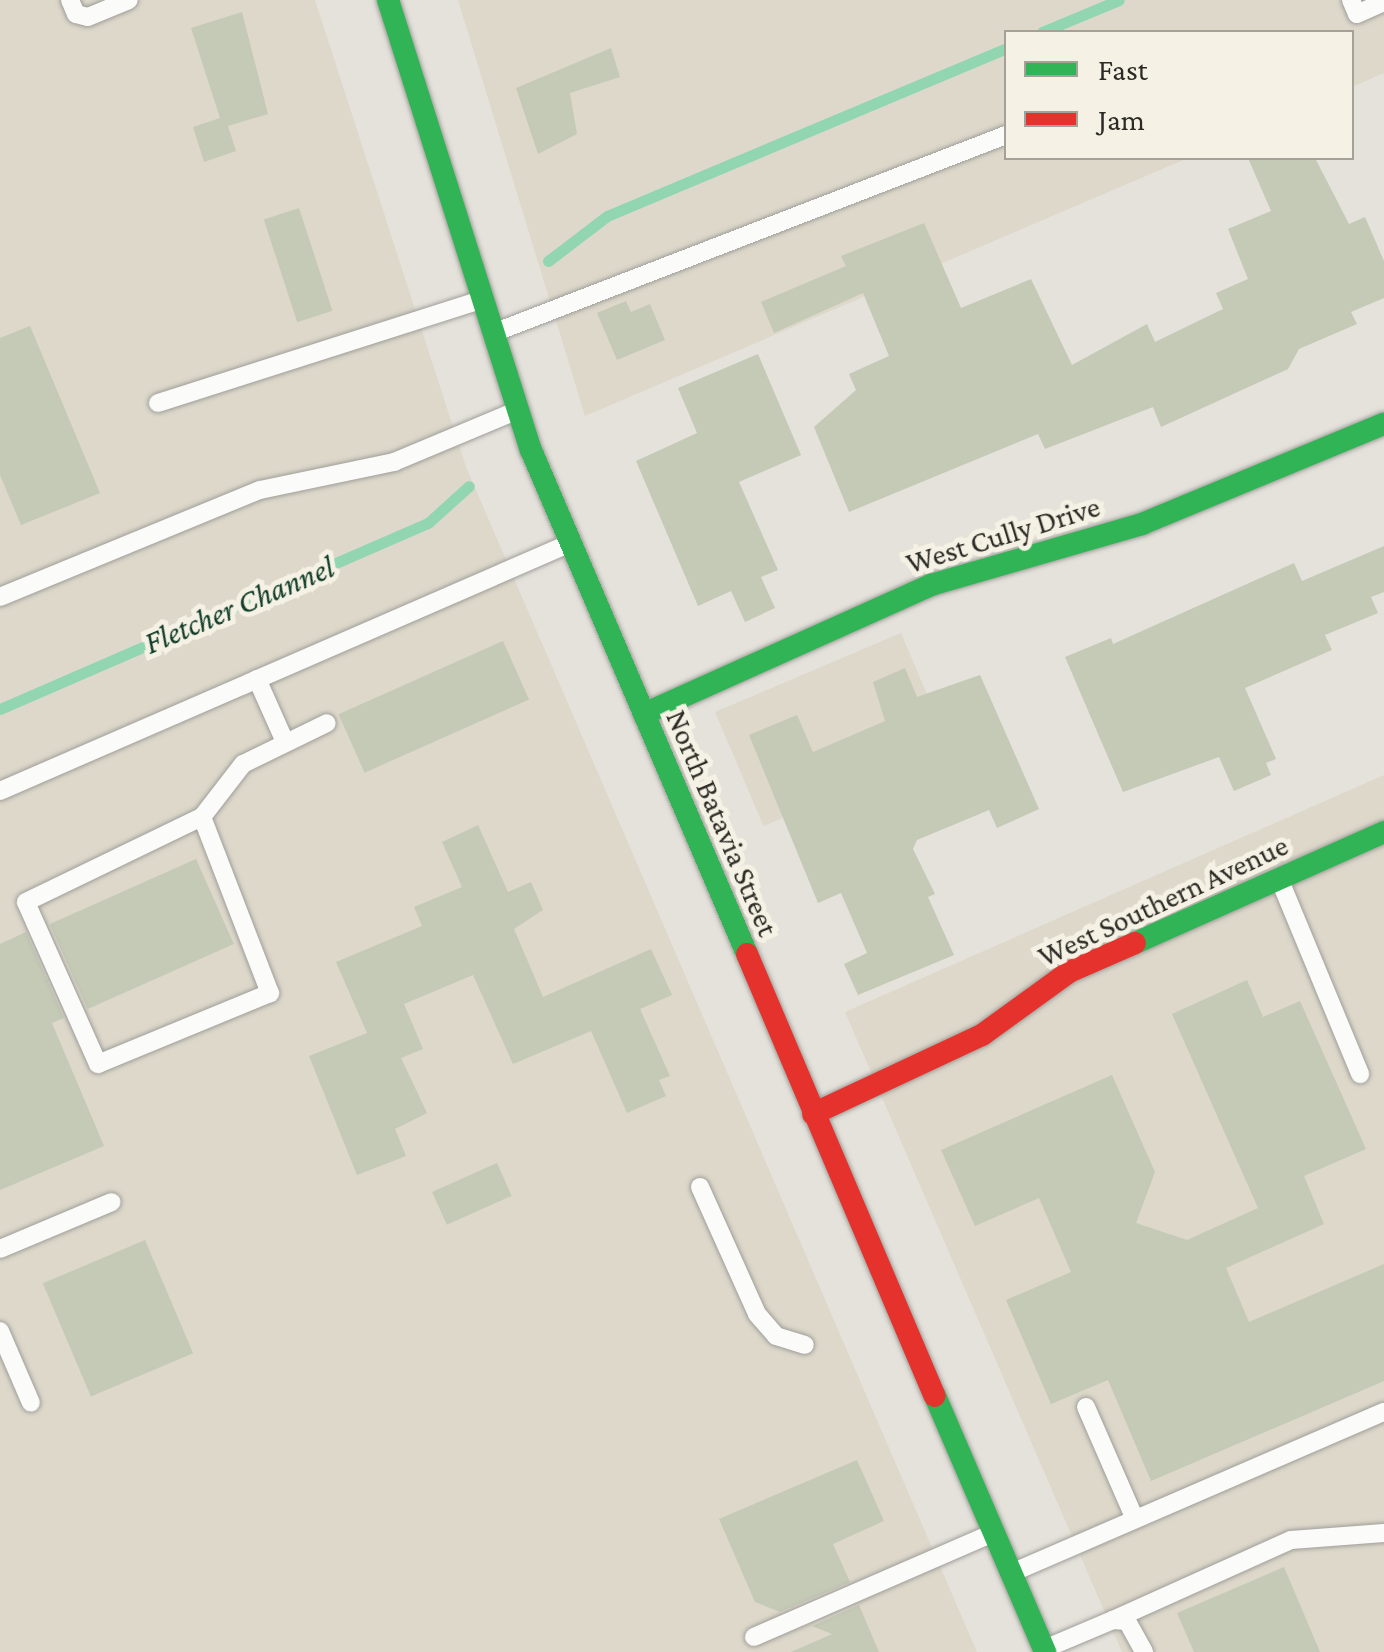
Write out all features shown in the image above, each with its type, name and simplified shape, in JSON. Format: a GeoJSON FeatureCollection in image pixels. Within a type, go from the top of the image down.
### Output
{"type":"FeatureCollection","features":[{"type":"Feature","properties":{"kind":"main road","name":"North Batavia Street"},"geometry":{"type":"LineString","coordinates":[[388,0],[516,411],[1044,1650]]}},
{"type":"Feature","properties":{"kind":"main road","name":"West Cully Drive"},"geometry":{"type":"LineString","coordinates":[[644,714],[930,585],[1142,524],[1384,424]]}},
{"type":"Feature","properties":{"kind":"main road","name":"West Southern Avenue"},"geometry":{"type":"LineString","coordinates":[[813,1114],[982,1035],[1069,972],[1384,832]]}},
{"type":"Feature","properties":{"kind":"lane"},"geometry":{"type":"LineString","coordinates":[[70,0],[76,14],[88,17],[129,0]]}},
{"type":"Feature","properties":{"kind":"lane"},"geometry":{"type":"LineString","coordinates":[[1350,0],[1357,14],[1384,2]]}},
{"type":"Feature","properties":{"kind":"lane"},"geometry":{"type":"LineString","coordinates":[[491,334],[1004,136]]}},
{"type":"Feature","properties":{"kind":"lane"},"geometry":{"type":"LineString","coordinates":[[158,403],[481,300]]}},
{"type":"Feature","properties":{"kind":"lane"},"geometry":{"type":"LineString","coordinates":[[0,597],[260,490],[394,462],[516,411]]}},
{"type":"Feature","properties":{"kind":"lane"},"geometry":{"type":"LineString","coordinates":[[0,791],[571,542]]}},
{"type":"Feature","properties":{"kind":"lane"},"geometry":{"type":"LineString","coordinates":[[257,679],[284,742]]}},
{"type":"Feature","properties":{"kind":"lane"},"geometry":{"type":"LineString","coordinates":[[202,817],[270,994],[98,1064],[26,902],[202,817],[243,764],[327,724]]}},
{"type":"Feature","properties":{"kind":"lane"},"geometry":{"type":"LineString","coordinates":[[1279,878],[1360,1074]]}},
{"type":"Feature","properties":{"kind":"lane"},"geometry":{"type":"LineString","coordinates":[[700,1187],[757,1314],[776,1336],[804,1345]]}},
{"type":"Feature","properties":{"kind":"lane"},"geometry":{"type":"LineString","coordinates":[[0,1249],[112,1202]]}},
{"type":"Feature","properties":{"kind":"lane"},"geometry":{"type":"LineString","coordinates":[[0,1330],[32,1403]]}},
{"type":"Feature","properties":{"kind":"lane"},"geometry":{"type":"LineString","coordinates":[[1086,1407],[1135,1519]]}},
{"type":"Feature","properties":{"kind":"lane"},"geometry":{"type":"LineString","coordinates":[[1011,1573],[1384,1412]]}},
{"type":"Feature","properties":{"kind":"lane"},"geometry":{"type":"LineString","coordinates":[[754,1636],[994,1533]]}},
{"type":"Feature","properties":{"kind":"lane"},"geometry":{"type":"LineString","coordinates":[[1044,1650],[1291,1540],[1384,1533]]}},
{"type":"Feature","properties":{"kind":"lane"},"geometry":{"type":"LineString","coordinates":[[1113,1620],[1127,1622],[1144,1652]]}},
{"type":"Feature","properties":{"kind":"shaded area"},"geometry":{"type":"Polygon","coordinates":[[[0,0],[315,0],[466,467],[977,1652],[0,1652],[0,0]]]}},
{"type":"Feature","properties":{"kind":"shaded area"},"geometry":{"type":"Polygon","coordinates":[[[458,0],[1384,0],[1384,73],[1354,86],[1354,30],[1004,30],[1004,160],[1183,160],[585,416],[458,0]]]}},
{"type":"Feature","properties":{"kind":"shaded area"},"geometry":{"type":"Polygon","coordinates":[[[901,633],[949,747],[764,826],[715,712],[901,633]]]}},
{"type":"Feature","properties":{"kind":"shaded area"},"geometry":{"type":"Polygon","coordinates":[[[1384,775],[1384,1652],[1122,1652],[845,1012],[1384,775]]]}},
{"type":"Feature","properties":{"kind":"building"},"geometry":{"type":"Polygon","coordinates":[[[242,12],[268,114],[228,126],[236,151],[204,162],[193,127],[220,118],[191,28],[242,12]]]}},
{"type":"Feature","properties":{"kind":"building"},"geometry":{"type":"Polygon","coordinates":[[[611,48],[620,77],[570,93],[577,134],[538,154],[516,88],[611,48]]]}},
{"type":"Feature","properties":{"kind":"building"},"geometry":{"type":"Polygon","coordinates":[[[1249,160],[1316,160],[1349,224],[1365,217],[1384,261],[1384,298],[1351,312],[1357,324],[1299,349],[1288,369],[1161,427],[1153,407],[1045,449],[1038,434],[849,512],[814,427],[856,390],[849,374],[889,356],[863,293],[774,333],[761,302],[846,266],[841,256],[924,223],[961,308],[1031,279],[1072,365],[1147,324],[1155,342],[1223,309],[1216,293],[1248,279],[1228,229],[1271,211],[1249,160]]]}},
{"type":"Feature","properties":{"kind":"building"},"geometry":{"type":"Polygon","coordinates":[[[299,208],[332,311],[297,322],[264,219],[299,208]]]}},
{"type":"Feature","properties":{"kind":"building"},"geometry":{"type":"Polygon","coordinates":[[[626,301],[631,312],[650,304],[665,340],[617,360],[597,313],[626,301]]]}},
{"type":"Feature","properties":{"kind":"building"},"geometry":{"type":"Polygon","coordinates":[[[30,326],[100,493],[21,525],[0,475],[0,338],[30,326]]]}},
{"type":"Feature","properties":{"kind":"building"},"geometry":{"type":"Polygon","coordinates":[[[758,354],[801,455],[739,482],[778,570],[761,577],[775,608],[745,622],[731,591],[698,606],[636,461],[697,433],[678,388],[758,354]]]}},
{"type":"Feature","properties":{"kind":"building"},"geometry":{"type":"Polygon","coordinates":[[[1384,546],[1384,592],[1371,597],[1378,613],[1325,635],[1332,650],[1245,688],[1276,759],[1266,763],[1271,775],[1234,791],[1219,757],[1123,792],[1065,657],[1111,638],[1113,644],[1294,563],[1302,581],[1384,546]]]}},
{"type":"Feature","properties":{"kind":"building"},"geometry":{"type":"Polygon","coordinates":[[[503,641],[529,699],[365,773],[339,714],[503,641]]]}},
{"type":"Feature","properties":{"kind":"building"},"geometry":{"type":"Polygon","coordinates":[[[905,668],[917,697],[980,675],[1039,809],[997,828],[989,810],[917,840],[913,849],[935,894],[928,897],[954,955],[858,995],[844,964],[867,953],[841,893],[818,903],[749,735],[797,715],[813,752],[885,721],[873,682],[905,668]]]}},
{"type":"Feature","properties":{"kind":"building"},"geometry":{"type":"Polygon","coordinates":[[[478,825],[508,892],[531,882],[543,910],[514,929],[543,997],[651,949],[672,995],[640,1009],[670,1076],[659,1080],[666,1096],[627,1113],[591,1031],[513,1064],[473,975],[404,1004],[423,1049],[401,1058],[427,1113],[395,1129],[406,1156],[357,1175],[309,1056],[367,1033],[336,962],[422,926],[414,907],[462,887],[442,842],[478,825]]]}},
{"type":"Feature","properties":{"kind":"building"},"geometry":{"type":"Polygon","coordinates":[[[196,859],[234,944],[88,1009],[50,924],[196,859]]]}},
{"type":"Feature","properties":{"kind":"building"},"geometry":{"type":"Polygon","coordinates":[[[26,932],[64,1018],[52,1023],[104,1146],[0,1190],[0,944],[26,932]]]}},
{"type":"Feature","properties":{"kind":"building"},"geometry":{"type":"Polygon","coordinates":[[[1247,980],[1263,1017],[1300,1001],[1366,1149],[1304,1176],[1324,1224],[1226,1268],[1249,1322],[1384,1264],[1384,1381],[1151,1481],[1108,1380],[1051,1404],[1006,1300],[1071,1272],[1039,1198],[975,1226],[941,1150],[1112,1075],[1155,1172],[1136,1223],[1187,1240],[1258,1208],[1172,1014],[1247,980]]]}},
{"type":"Feature","properties":{"kind":"building"},"geometry":{"type":"Polygon","coordinates":[[[497,1163],[512,1196],[447,1225],[432,1192],[497,1163]]]}},
{"type":"Feature","properties":{"kind":"building"},"geometry":{"type":"Polygon","coordinates":[[[145,1240],[193,1353],[91,1397],[43,1283],[145,1240]]]}},
{"type":"Feature","properties":{"kind":"building"},"geometry":{"type":"Polygon","coordinates":[[[857,1460],[884,1521],[833,1544],[850,1582],[780,1612],[755,1602],[719,1519],[857,1460]]]}},
{"type":"Feature","properties":{"kind":"building"},"geometry":{"type":"Polygon","coordinates":[[[1284,1567],[1320,1652],[1194,1652],[1177,1613],[1284,1567]]]}},
{"type":"Feature","properties":{"kind":"building"},"geometry":{"type":"Polygon","coordinates":[[[859,1605],[879,1652],[791,1652],[832,1634],[812,1626],[859,1605]]]}},
{"type":"Feature","properties":{"kind":"waterway","name":"Fletcher Channel"},"geometry":{"type":"LineString","coordinates":[[1047,30],[1119,0]]}},
{"type":"Feature","properties":{"kind":"waterway","name":"Fletcher Channel"},"geometry":{"type":"LineString","coordinates":[[548,261],[607,216],[1004,49]]}},
{"type":"Feature","properties":{"kind":"waterway","name":"Fletcher Channel"},"geometry":{"type":"LineString","coordinates":[[0,709],[428,523],[469,486]]}},
{"type":"Feature","properties":{"kind":"traffic: fast"},"geometry":{"type":"LineString","coordinates":[[388,0],[531,450],[747,954]]}},
{"type":"Feature","properties":{"kind":"traffic: fast"},"geometry":{"type":"LineString","coordinates":[[644,714],[931,585],[1142,524],[1384,424]]}},
{"type":"Feature","properties":{"kind":"traffic: fast"},"geometry":{"type":"LineString","coordinates":[[1135,943],[1384,832]]}},
{"type":"Feature","properties":{"kind":"traffic: fast"},"geometry":{"type":"LineString","coordinates":[[935,1396],[1045,1652]]}},
{"type":"Feature","properties":{"kind":"traffic: jam"},"geometry":{"type":"LineString","coordinates":[[813,1114],[982,1035],[1069,972],[1135,943]]}},
{"type":"Feature","properties":{"kind":"traffic: jam"},"geometry":{"type":"LineString","coordinates":[[747,954],[935,1396]]}}]}
